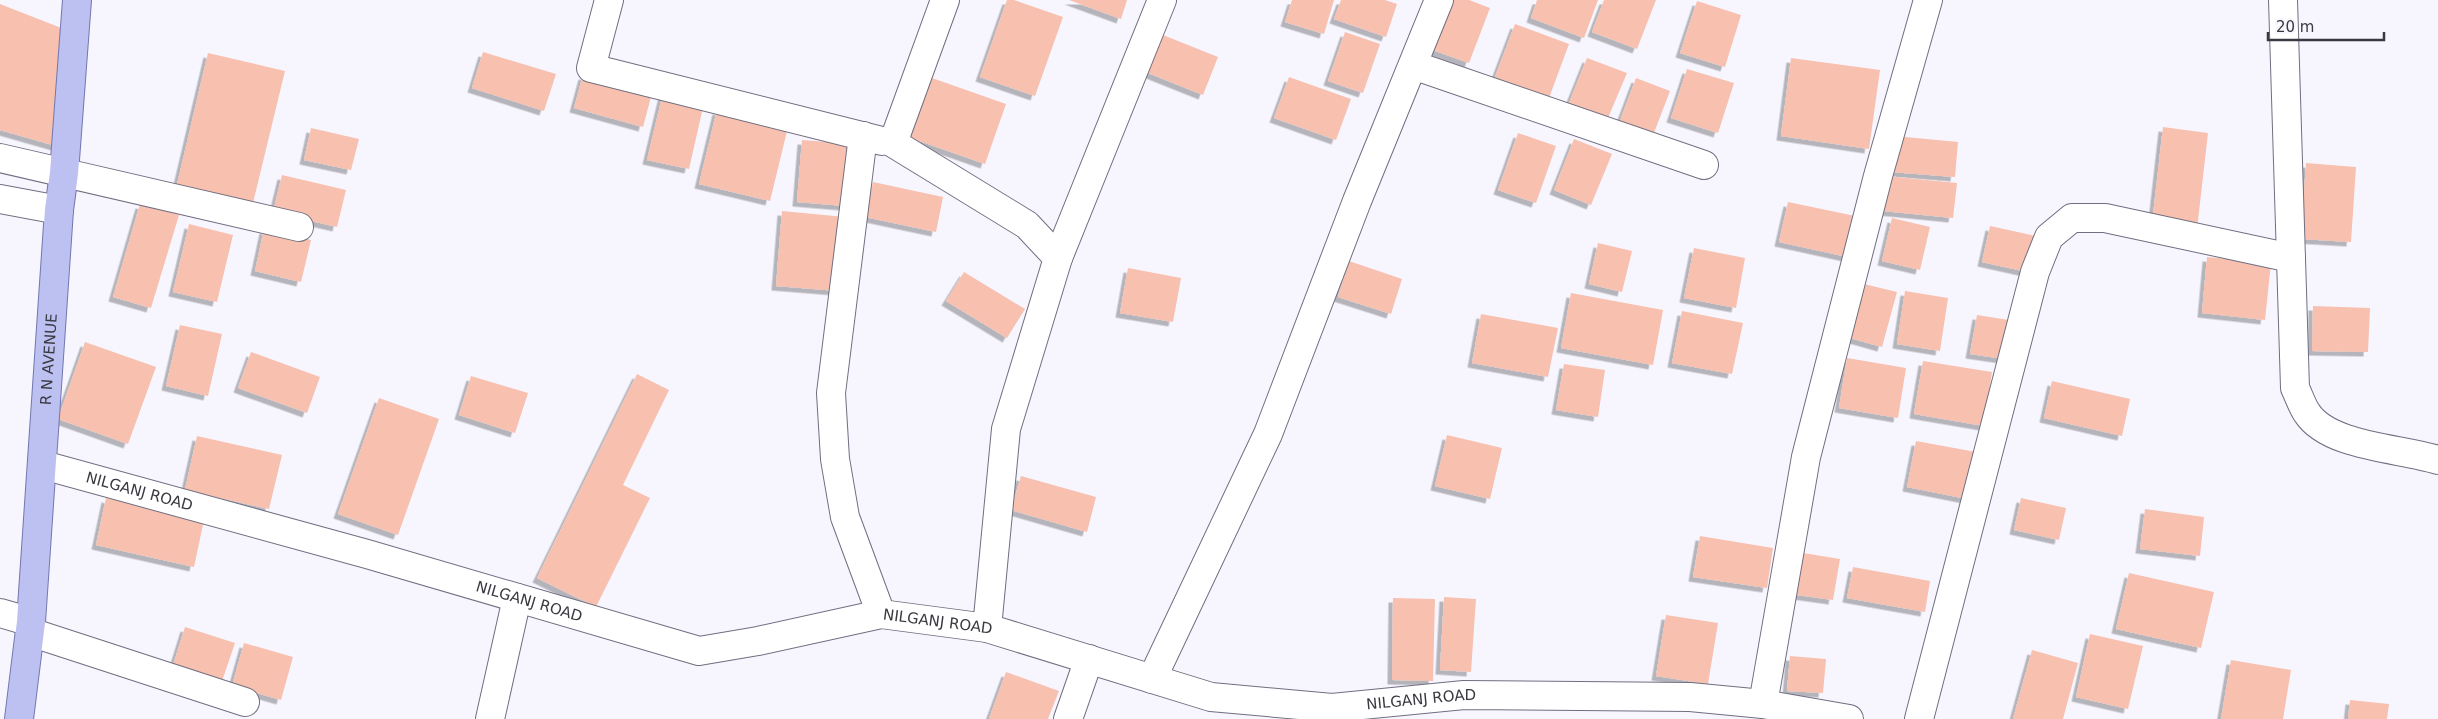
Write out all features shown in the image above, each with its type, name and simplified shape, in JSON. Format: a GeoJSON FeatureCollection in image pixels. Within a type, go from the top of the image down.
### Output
{"type":"FeatureCollection","features":[{"type":"Feature","properties":{"kind":"main road","name":"R N AVENUE"},"geometry":{"type":"LineString","coordinates":[[19,719],[31,627],[59,210],[64,173],[77,0]]}},
{"type":"Feature","properties":{"kind":"street"},"geometry":{"type":"LineString","coordinates":[[609,0],[591,68],[893,144],[1027,225],[1058,258]]}},
{"type":"Feature","properties":{"kind":"street"},"geometry":{"type":"LineString","coordinates":[[893,144],[945,0]]}},
{"type":"Feature","properties":{"kind":"street"},"geometry":{"type":"LineString","coordinates":[[987,628],[1006,429],[1058,258],[1162,0]]}},
{"type":"Feature","properties":{"kind":"street"},"geometry":{"type":"LineString","coordinates":[[1152,679],[1268,434],[1357,201],[1439,0]]}},
{"type":"Feature","properties":{"kind":"street"},"geometry":{"type":"LineString","coordinates":[[1763,704],[1806,457],[1878,176],[1928,0]]}},
{"type":"Feature","properties":{"kind":"street"},"geometry":{"type":"LineString","coordinates":[[2283,0],[2296,388],[2307,413],[2322,428],[2345,438],[2438,457]]}},
{"type":"Feature","properties":{"kind":"street"},"geometry":{"type":"LineString","coordinates":[[1413,65],[1704,165]]}},
{"type":"Feature","properties":{"kind":"street"},"geometry":{"type":"LineString","coordinates":[[863,136],[831,393],[835,460],[845,516],[881,614]]}},
{"type":"Feature","properties":{"kind":"street"},"geometry":{"type":"LineString","coordinates":[[0,158],[300,227]]}},
{"type":"Feature","properties":{"kind":"street"},"geometry":{"type":"LineString","coordinates":[[0,199],[59,210]]}},
{"type":"Feature","properties":{"kind":"street"},"geometry":{"type":"LineString","coordinates":[[1919,719],[2035,272],[2049,237],[2072,218],[2105,218],[2291,258]]}},
{"type":"Feature","properties":{"kind":"street","name":"NILGANJ ROAD"},"geometry":{"type":"LineString","coordinates":[[43,465],[367,554],[699,651],[758,641],[881,614],[987,628],[1211,697],[1332,708],[1464,695],[1690,697],[1763,704],[1849,719]]}},
{"type":"Feature","properties":{"kind":"street"},"geometry":{"type":"LineString","coordinates":[[490,719],[517,598]]}},
{"type":"Feature","properties":{"kind":"street"},"geometry":{"type":"LineString","coordinates":[[0,613],[31,627],[245,702]]}},
{"type":"Feature","properties":{"kind":"street"},"geometry":{"type":"LineString","coordinates":[[1068,719],[1089,660]]}},
{"type":"Feature","properties":{"kind":"building"},"geometry":{"type":"Polygon","coordinates":[[[1007,0],[1014,0],[1063,17],[1035,96],[980,77],[1007,0]]]}},
{"type":"Feature","properties":{"kind":"building"},"geometry":{"type":"Polygon","coordinates":[[[1069,0],[1127,0],[1121,19],[1069,0]]]}},
{"type":"Feature","properties":{"kind":"building"},"geometry":{"type":"Polygon","coordinates":[[[1292,0],[1334,0],[1324,34],[1285,22],[1292,0]]]}},
{"type":"Feature","properties":{"kind":"building"},"geometry":{"type":"Polygon","coordinates":[[[1341,0],[1385,0],[1397,4],[1386,37],[1334,19],[1341,0]]]}},
{"type":"Feature","properties":{"kind":"building"},"geometry":{"type":"Polygon","coordinates":[[[1442,0],[1469,0],[1490,8],[1469,63],[1424,47],[1442,0]]]}},
{"type":"Feature","properties":{"kind":"building"},"geometry":{"type":"Polygon","coordinates":[[[1537,0],[1598,0],[1584,38],[1531,18],[1537,0]]]}},
{"type":"Feature","properties":{"kind":"building"},"geometry":{"type":"Polygon","coordinates":[[[1604,0],[1656,0],[1637,49],[1592,32],[1604,0]]]}},
{"type":"Feature","properties":{"kind":"building"},"geometry":{"type":"Polygon","coordinates":[[[1697,1],[1741,15],[1725,67],[1680,53],[1697,1]]]}},
{"type":"Feature","properties":{"kind":"building"},"geometry":{"type":"Polygon","coordinates":[[[0,4],[69,31],[56,146],[0,130],[0,4]]]}},
{"type":"Feature","properties":{"kind":"building"},"geometry":{"type":"Polygon","coordinates":[[[1515,24],[1569,44],[1549,98],[1495,77],[1515,24]]]}},
{"type":"Feature","properties":{"kind":"building"},"geometry":{"type":"Polygon","coordinates":[[[1345,32],[1380,44],[1363,93],[1328,81],[1345,32]]]}},
{"type":"Feature","properties":{"kind":"building"},"geometry":{"type":"Polygon","coordinates":[[[1158,33],[1218,57],[1203,95],[1143,71],[1158,33]]]}},
{"type":"Feature","properties":{"kind":"building"},"geometry":{"type":"Polygon","coordinates":[[[483,52],[556,74],[544,111],[472,88],[483,52]]]}},
{"type":"Feature","properties":{"kind":"building"},"geometry":{"type":"Polygon","coordinates":[[[208,53],[285,71],[251,211],[175,193],[208,53]]]}},
{"type":"Feature","properties":{"kind":"building"},"geometry":{"type":"Polygon","coordinates":[[[1587,58],[1627,73],[1608,118],[1569,103],[1587,58]]]}},
{"type":"Feature","properties":{"kind":"building"},"geometry":{"type":"Polygon","coordinates":[[[1791,58],[1880,70],[1869,149],[1781,136],[1791,58]]]}},
{"type":"Feature","properties":{"kind":"building"},"geometry":{"type":"Polygon","coordinates":[[[1687,69],[1734,83],[1718,133],[1671,118],[1687,69]]]}},
{"type":"Feature","properties":{"kind":"building"},"geometry":{"type":"Polygon","coordinates":[[[583,75],[652,93],[643,127],[574,108],[583,75]]]}},
{"type":"Feature","properties":{"kind":"building"},"geometry":{"type":"Polygon","coordinates":[[[1289,77],[1351,99],[1336,140],[1274,118],[1289,77]]]}},
{"type":"Feature","properties":{"kind":"building"},"geometry":{"type":"Polygon","coordinates":[[[932,78],[1006,104],[985,164],[911,138],[932,78]]]}},
{"type":"Feature","properties":{"kind":"building"},"geometry":{"type":"Polygon","coordinates":[[[1636,78],[1670,91],[1652,138],[1618,126],[1636,78]]]}},
{"type":"Feature","properties":{"kind":"building"},"geometry":{"type":"Polygon","coordinates":[[[663,93],[704,103],[689,169],[647,160],[663,93]]]}},
{"type":"Feature","properties":{"kind":"building"},"geometry":{"type":"Polygon","coordinates":[[[717,110],[788,127],[770,201],[699,184],[717,110]]]}},
{"type":"Feature","properties":{"kind":"building"},"geometry":{"type":"Polygon","coordinates":[[[2163,127],[2208,133],[2197,229],[2152,224],[2163,127]]]}},
{"type":"Feature","properties":{"kind":"building"},"geometry":{"type":"Polygon","coordinates":[[[311,128],[359,139],[351,170],[304,160],[311,128]]]}},
{"type":"Feature","properties":{"kind":"building"},"geometry":{"type":"Polygon","coordinates":[[[1518,133],[1556,146],[1536,203],[1498,190],[1518,133]]]}},
{"type":"Feature","properties":{"kind":"building"},"geometry":{"type":"Polygon","coordinates":[[[1895,136],[1958,142],[1955,177],[1891,172],[1895,136]]]}},
{"type":"Feature","properties":{"kind":"building"},"geometry":{"type":"Polygon","coordinates":[[[1574,139],[1612,154],[1591,205],[1554,190],[1574,139]]]}},
{"type":"Feature","properties":{"kind":"building"},"geometry":{"type":"Polygon","coordinates":[[[802,140],[851,144],[845,206],[797,202],[802,140]]]}},
{"type":"Feature","properties":{"kind":"building"},"geometry":{"type":"Polygon","coordinates":[[[2306,163],[2356,167],[2351,242],[2301,239],[2306,163]]]}},
{"type":"Feature","properties":{"kind":"building"},"geometry":{"type":"Polygon","coordinates":[[[282,175],[346,190],[337,227],[273,212],[282,175]]]}},
{"type":"Feature","properties":{"kind":"building"},"geometry":{"type":"Polygon","coordinates":[[[1886,176],[1957,183],[1953,218],[1883,211],[1886,176]]]}},
{"type":"Feature","properties":{"kind":"building"},"geometry":{"type":"Polygon","coordinates":[[[873,182],[943,197],[936,232],[865,217],[873,182]]]}},
{"type":"Feature","properties":{"kind":"building"},"geometry":{"type":"Polygon","coordinates":[[[1788,202],[1860,217],[1852,258],[1779,242],[1788,202]]]}},
{"type":"Feature","properties":{"kind":"building"},"geometry":{"type":"Polygon","coordinates":[[[140,204],[179,215],[151,308],[113,297],[140,204]]]}},
{"type":"Feature","properties":{"kind":"building"},"geometry":{"type":"Polygon","coordinates":[[[782,211],[845,217],[838,291],[776,286],[782,211]]]}},
{"type":"Feature","properties":{"kind":"building"},"geometry":{"type":"Polygon","coordinates":[[[1892,218],[1930,227],[1920,270],[1882,261],[1892,218]]]}},
{"type":"Feature","properties":{"kind":"building"},"geometry":{"type":"Polygon","coordinates":[[[189,224],[233,235],[217,302],[173,292],[189,224]]]}},
{"type":"Feature","properties":{"kind":"building"},"geometry":{"type":"Polygon","coordinates":[[[1990,226],[2036,236],[2027,272],[1982,262],[1990,226]]]}},
{"type":"Feature","properties":{"kind":"building"},"geometry":{"type":"Polygon","coordinates":[[[264,229],[311,240],[301,282],[255,271],[264,229]]]}},
{"type":"Feature","properties":{"kind":"building"},"geometry":{"type":"Polygon","coordinates":[[[1598,243],[1632,251],[1622,292],[1589,284],[1598,243]]]}},
{"type":"Feature","properties":{"kind":"building"},"geometry":{"type":"Polygon","coordinates":[[[1694,248],[1745,258],[1736,308],[1684,298],[1694,248]]]}},
{"type":"Feature","properties":{"kind":"building"},"geometry":{"type":"Polygon","coordinates":[[[2207,257],[2271,263],[2265,320],[2202,313],[2207,257]]]}},
{"type":"Feature","properties":{"kind":"building"},"geometry":{"type":"Polygon","coordinates":[[[1349,261],[1402,279],[1391,314],[1338,297],[1349,261]]]}},
{"type":"Feature","properties":{"kind":"building"},"geometry":{"type":"Polygon","coordinates":[[[1128,268],[1181,278],[1173,322],[1120,313],[1128,268]]]}},
{"type":"Feature","properties":{"kind":"building"},"geometry":{"type":"Polygon","coordinates":[[[964,272],[1025,309],[1007,338],[946,301],[964,272]]]}},
{"type":"Feature","properties":{"kind":"building"},"geometry":{"type":"Polygon","coordinates":[[[1864,284],[1897,292],[1882,347],[1850,338],[1864,284]]]}},
{"type":"Feature","properties":{"kind":"building"},"geometry":{"type":"Polygon","coordinates":[[[1905,291],[1948,298],[1940,351],[1897,344],[1905,291]]]}},
{"type":"Feature","properties":{"kind":"building"},"geometry":{"type":"Polygon","coordinates":[[[1571,293],[1663,310],[1653,365],[1561,348],[1571,293]]]}},
{"type":"Feature","properties":{"kind":"building"},"geometry":{"type":"Polygon","coordinates":[[[2313,306],[2370,308],[2368,352],[2312,351],[2313,306]]]}},
{"type":"Feature","properties":{"kind":"building"},"geometry":{"type":"Polygon","coordinates":[[[1682,311],[1743,323],[1732,374],[1672,363],[1682,311]]]}},
{"type":"Feature","properties":{"kind":"building"},"geometry":{"type":"Polygon","coordinates":[[[1481,314],[1558,328],[1548,377],[1472,363],[1481,314]]]}},
{"type":"Feature","properties":{"kind":"building"},"geometry":{"type":"Polygon","coordinates":[[[1977,315],[2009,320],[2004,359],[1970,354],[1977,315]]]}},
{"type":"Feature","properties":{"kind":"building"},"geometry":{"type":"Polygon","coordinates":[[[180,325],[222,334],[208,396],[166,386],[180,325]]]}},
{"type":"Feature","properties":{"kind":"building"},"geometry":{"type":"Polygon","coordinates":[[[85,342],[156,367],[128,444],[58,419],[85,342]]]}},
{"type":"Feature","properties":{"kind":"building"},"geometry":{"type":"Polygon","coordinates":[[[251,352],[320,377],[307,413],[238,388],[251,352]]]}},
{"type":"Feature","properties":{"kind":"building"},"geometry":{"type":"Polygon","coordinates":[[[1847,358],[1906,368],[1898,418],[1839,408],[1847,358]]]}},
{"type":"Feature","properties":{"kind":"building"},"geometry":{"type":"Polygon","coordinates":[[[1923,361],[1992,372],[1984,426],[1914,414],[1923,361]]]}},
{"type":"Feature","properties":{"kind":"building"},"geometry":{"type":"Polygon","coordinates":[[[1564,364],[1605,370],[1598,417],[1556,410],[1564,364]]]}},
{"type":"Feature","properties":{"kind":"building"},"geometry":{"type":"Polygon","coordinates":[[[637,374],[669,390],[623,485],[650,498],[596,607],[537,578],[637,374]]]}},
{"type":"Feature","properties":{"kind":"building"},"geometry":{"type":"Polygon","coordinates":[[[471,376],[528,393],[515,433],[459,415],[471,376]]]}},
{"type":"Feature","properties":{"kind":"building"},"geometry":{"type":"Polygon","coordinates":[[[2052,381],[2130,399],[2122,436],[2044,418],[2052,381]]]}},
{"type":"Feature","properties":{"kind":"building"},"geometry":{"type":"Polygon","coordinates":[[[379,398],[439,419],[398,535],[338,514],[379,398]]]}},
{"type":"Feature","properties":{"kind":"building"},"geometry":{"type":"Polygon","coordinates":[[[1447,435],[1502,448],[1490,499],[1435,486],[1447,435]]]}},
{"type":"Feature","properties":{"kind":"building"},"geometry":{"type":"Polygon","coordinates":[[[197,436],[282,455],[269,509],[185,490],[197,436]]]}},
{"type":"Feature","properties":{"kind":"building"},"geometry":{"type":"Polygon","coordinates":[[[1916,441],[1976,452],[1967,499],[1907,487],[1916,441]]]}},
{"type":"Feature","properties":{"kind":"building"},"geometry":{"type":"Polygon","coordinates":[[[1021,476],[1096,497],[1087,532],[1011,510],[1021,476]]]}},
{"type":"Feature","properties":{"kind":"building"},"geometry":{"type":"Polygon","coordinates":[[[106,498],[204,520],[194,567],[96,545],[106,498]]]}},
{"type":"Feature","properties":{"kind":"building"},"geometry":{"type":"Polygon","coordinates":[[[2021,498],[2066,508],[2059,540],[2014,530],[2021,498]]]}},
{"type":"Feature","properties":{"kind":"building"},"geometry":{"type":"Polygon","coordinates":[[[2145,509],[2204,517],[2200,556],[2140,549],[2145,509]]]}},
{"type":"Feature","properties":{"kind":"building"},"geometry":{"type":"Polygon","coordinates":[[[1700,536],[1773,548],[1767,588],[1693,577],[1700,536]]]}},
{"type":"Feature","properties":{"kind":"building"},"geometry":{"type":"Polygon","coordinates":[[[1797,552],[1840,559],[1833,600],[1790,594],[1797,552]]]}},
{"type":"Feature","properties":{"kind":"building"},"geometry":{"type":"Polygon","coordinates":[[[1853,567],[1930,581],[1925,612],[1847,598],[1853,567]]]}},
{"type":"Feature","properties":{"kind":"building"},"geometry":{"type":"Polygon","coordinates":[[[2129,573],[2214,592],[2201,648],[2116,629],[2129,573]]]}},
{"type":"Feature","properties":{"kind":"building"},"geometry":{"type":"Polygon","coordinates":[[[1444,597],[1476,599],[1471,672],[1440,670],[1444,597]]]}},
{"type":"Feature","properties":{"kind":"building"},"geometry":{"type":"Polygon","coordinates":[[[1393,598],[1435,599],[1433,681],[1392,680],[1393,598]]]}},
{"type":"Feature","properties":{"kind":"building"},"geometry":{"type":"Polygon","coordinates":[[[1666,615],[1718,623],[1708,684],[1656,676],[1666,615]]]}},
{"type":"Feature","properties":{"kind":"building"},"geometry":{"type":"Polygon","coordinates":[[[185,627],[235,643],[220,687],[171,672],[185,627]]]}},
{"type":"Feature","properties":{"kind":"building"},"geometry":{"type":"Polygon","coordinates":[[[2090,634],[2143,646],[2128,709],[2076,697],[2090,634]]]}},
{"type":"Feature","properties":{"kind":"building"},"geometry":{"type":"Polygon","coordinates":[[[244,643],[293,657],[281,700],[232,686],[244,643]]]}},
{"type":"Feature","properties":{"kind":"building"},"geometry":{"type":"Polygon","coordinates":[[[2032,650],[2078,663],[2063,719],[2013,719],[2032,650]]]}},
{"type":"Feature","properties":{"kind":"building"},"geometry":{"type":"Polygon","coordinates":[[[1790,656],[1826,659],[1823,693],[1787,691],[1790,656]]]}},
{"type":"Feature","properties":{"kind":"building"},"geometry":{"type":"Polygon","coordinates":[[[2231,660],[2291,670],[2283,719],[2221,719],[2231,660]]]}},
{"type":"Feature","properties":{"kind":"building"},"geometry":{"type":"Polygon","coordinates":[[[1006,672],[1059,691],[1048,719],[989,719],[1006,672]]]}},
{"type":"Feature","properties":{"kind":"building"},"geometry":{"type":"Polygon","coordinates":[[[2350,700],[2389,704],[2387,719],[2348,719],[2350,700]]]}}]}
